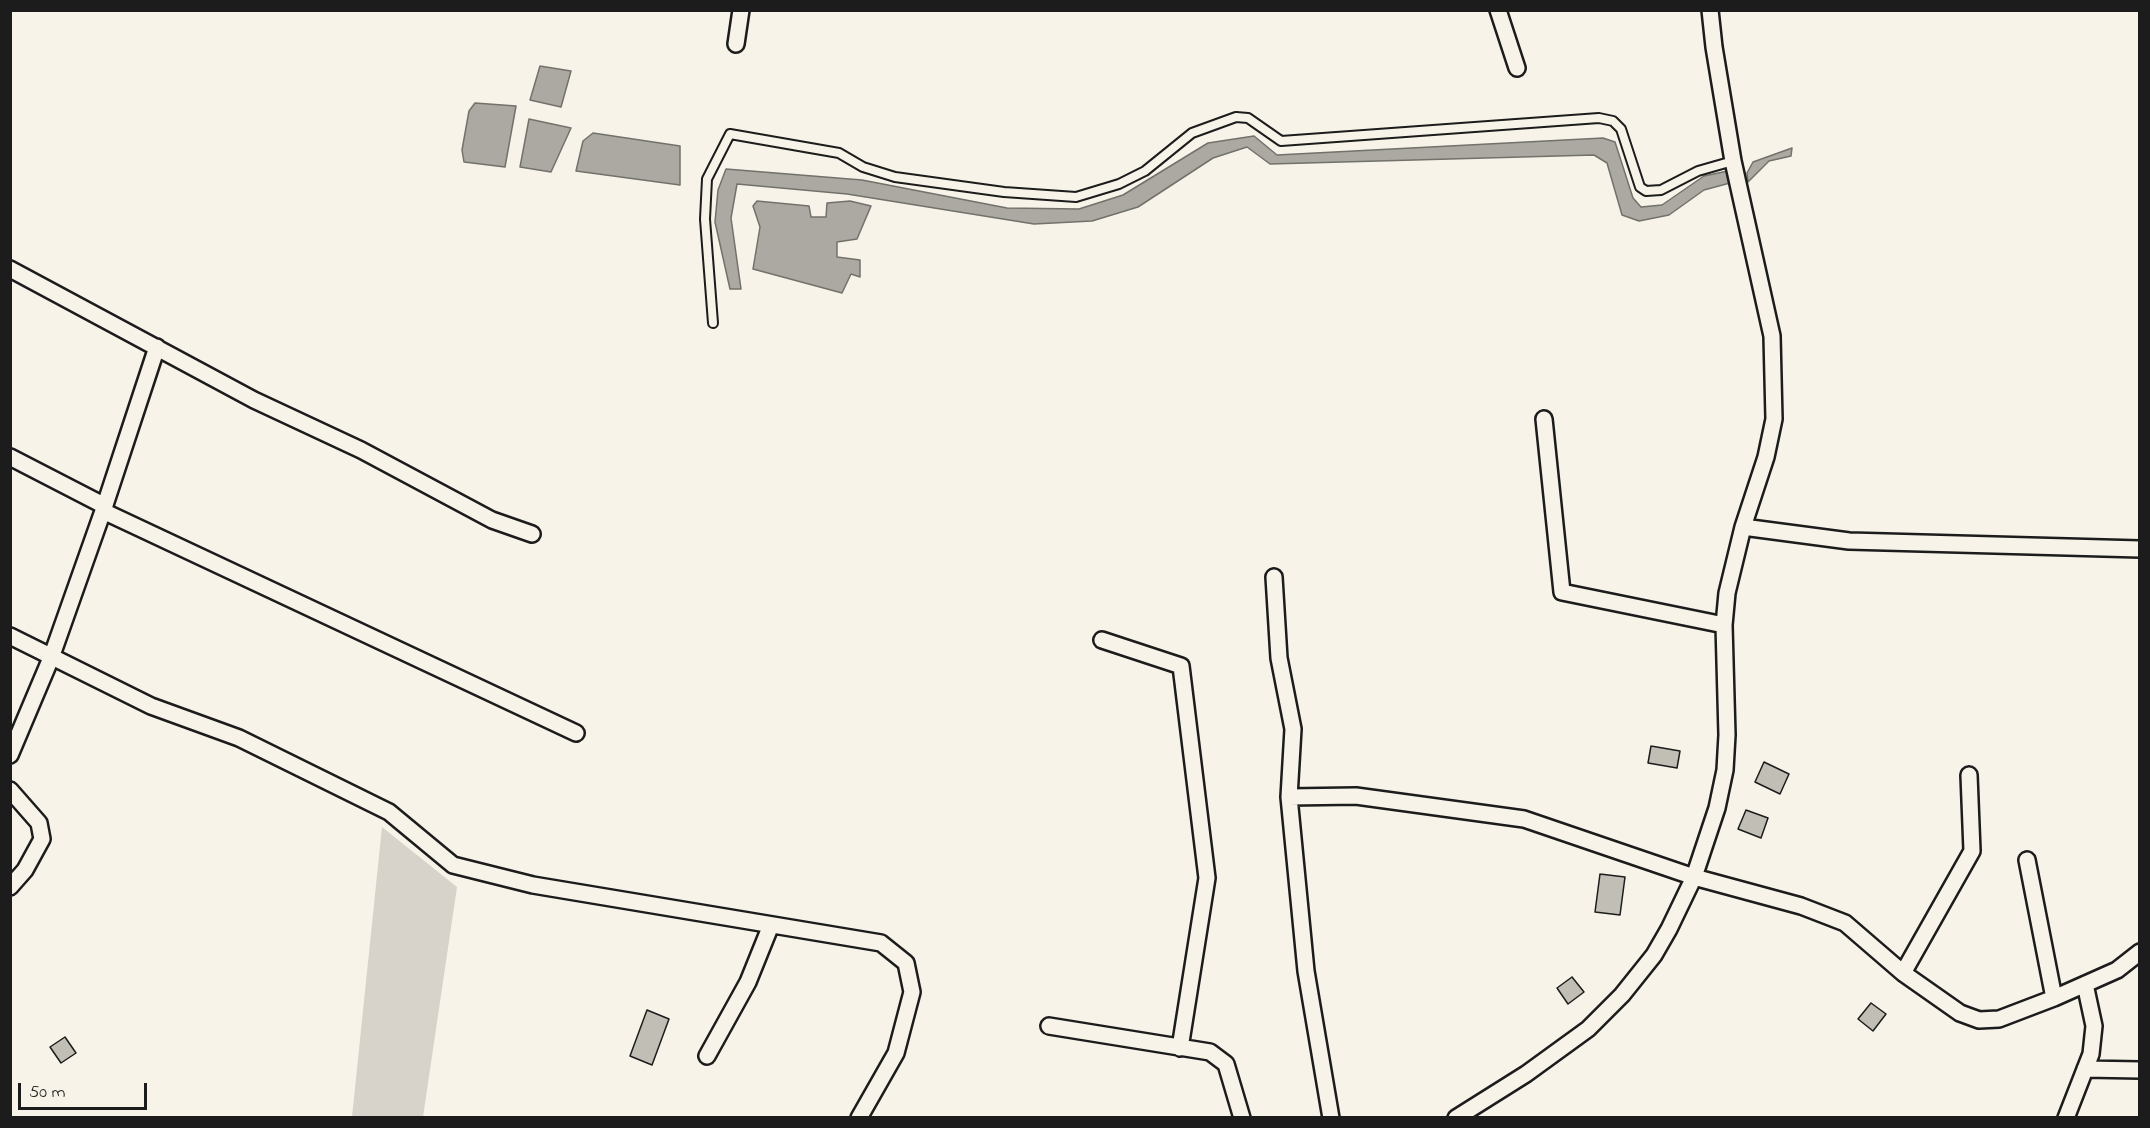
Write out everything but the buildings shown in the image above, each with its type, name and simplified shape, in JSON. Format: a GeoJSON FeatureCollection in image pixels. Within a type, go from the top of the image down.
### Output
{"type":"FeatureCollection","features":[{"type":"Feature","properties":{"kind":"street"},"geometry":{"type":"LineString","coordinates":[[736,44],[741,10]]}},
{"type":"Feature","properties":{"kind":"street"},"geometry":{"type":"LineString","coordinates":[[1498,10],[1517,68]]}},
{"type":"Feature","properties":{"kind":"street"},"geometry":{"type":"LineString","coordinates":[[1455,1118],[1526,1074],[1588,1029],[1622,995],[1654,955],[1694,877],[1717,808],[1725,770],[1728,704],[1724,625],[1727,593],[1743,527],[1766,457],[1774,419],[1772,336],[1732,161],[1710,10]]}},
{"type":"Feature","properties":{"kind":"street"},"geometry":{"type":"LineString","coordinates":[[10,269],[254,400],[361,450],[492,520],[532,534]]}},
{"type":"Feature","properties":{"kind":"street"},"geometry":{"type":"LineString","coordinates":[[10,755],[51,658],[157,347]]}},
{"type":"Feature","properties":{"kind":"street"},"geometry":{"type":"LineString","coordinates":[[1544,419],[1562,592],[1724,625]]}},
{"type":"Feature","properties":{"kind":"street"},"geometry":{"type":"LineString","coordinates":[[10,457],[104,508],[576,733]]}},
{"type":"Feature","properties":{"kind":"street"},"geometry":{"type":"LineString","coordinates":[[1743,527],[1849,541],[2139,549]]}},
{"type":"Feature","properties":{"kind":"street"},"geometry":{"type":"LineString","coordinates":[[1274,578],[1279,657],[1293,729],[1289,797],[1306,971],[1331,1118]]}},
{"type":"Feature","properties":{"kind":"street"},"geometry":{"type":"LineString","coordinates":[[10,636],[151,706],[239,738],[389,812],[453,865],[533,885],[880,943],[906,963],[912,992],[896,1053],[859,1118]]}},
{"type":"Feature","properties":{"kind":"street"},"geometry":{"type":"LineString","coordinates":[[1102,640],[1181,666],[1207,878],[1180,1048]]}},
{"type":"Feature","properties":{"kind":"street"},"geometry":{"type":"LineString","coordinates":[[1903,973],[1972,851],[1969,775]]}},
{"type":"Feature","properties":{"kind":"street"},"geometry":{"type":"LineString","coordinates":[[10,790],[39,823],[42,839],[25,870],[10,887]]}},
{"type":"Feature","properties":{"kind":"street"},"geometry":{"type":"LineString","coordinates":[[1289,797],[1356,796],[1524,819],[1694,877],[1802,906],[1845,923],[1903,973],[1960,1013],[1979,1020],[1999,1019],[2054,998],[2117,970],[2139,952]]}},
{"type":"Feature","properties":{"kind":"street"},"geometry":{"type":"LineString","coordinates":[[2027,860],[2054,998]]}},
{"type":"Feature","properties":{"kind":"street"},"geometry":{"type":"LineString","coordinates":[[707,1056],[748,982],[771,925]]}},
{"type":"Feature","properties":{"kind":"street"},"geometry":{"type":"LineString","coordinates":[[2066,1118],[2091,1054],[2094,1026],[2085,984]]}},
{"type":"Feature","properties":{"kind":"street"},"geometry":{"type":"LineString","coordinates":[[1049,1026],[1210,1052],[1226,1064],[1242,1118]]}},
{"type":"Feature","properties":{"kind":"street"},"geometry":{"type":"LineString","coordinates":[[2085,1069],[2139,1070]]}},
{"type":"Feature","properties":{"kind":"lane"},"geometry":{"type":"LineString","coordinates":[[713,322],[705,219],[707,179],[730,134],[839,153],[863,167],[895,177],[1004,192],[1076,196],[1119,184],[1145,171],[1192,134],[1236,117],[1248,118],[1281,141],[1599,118],[1613,121],[1621,129],[1640,188],[1647,191],[1661,190],[1698,171],[1732,161]]}},
{"type":"Feature","properties":{"kind":"shaded area"},"geometry":{"type":"Polygon","coordinates":[[[540,66],[571,71],[561,107],[530,100],[540,66]]]}},
{"type":"Feature","properties":{"kind":"shaded area"},"geometry":{"type":"Polygon","coordinates":[[[475,103],[516,106],[505,167],[464,162],[462,150],[469,111],[475,103]]]}},
{"type":"Feature","properties":{"kind":"shaded area"},"geometry":{"type":"Polygon","coordinates":[[[529,119],[571,128],[551,172],[520,167],[529,119]]]}},
{"type":"Feature","properties":{"kind":"shaded area"},"geometry":{"type":"Polygon","coordinates":[[[593,133],[680,146],[680,185],[576,171],[583,141],[593,133]]]}},
{"type":"Feature","properties":{"kind":"shaded area"},"geometry":{"type":"Polygon","coordinates":[[[1254,136],[1277,155],[1603,138],[1615,142],[1633,198],[1641,207],[1662,205],[1704,176],[1728,171],[1730,183],[1704,190],[1669,215],[1639,221],[1622,215],[1607,163],[1594,155],[1270,164],[1247,147],[1213,158],[1138,207],[1092,221],[1034,224],[847,194],[737,184],[731,218],[741,289],[730,289],[715,222],[718,190],[726,169],[862,180],[1007,208],[1079,209],[1123,195],[1208,143],[1254,136]]]}},
{"type":"Feature","properties":{"kind":"shaded area"},"geometry":{"type":"Polygon","coordinates":[[[1792,148],[1791,156],[1769,161],[1748,182],[1747,173],[1753,162],[1792,148]]]}},
{"type":"Feature","properties":{"kind":"shaded area"},"geometry":{"type":"Polygon","coordinates":[[[757,201],[809,206],[811,217],[826,217],[827,203],[850,201],[871,206],[857,239],[837,242],[837,257],[860,260],[860,277],[851,274],[842,293],[753,269],[760,227],[753,206],[757,201]]]}},
{"type":"Feature","properties":{"kind":"shaded area"},"geometry":{"type":"Polygon","coordinates":[[[382,827],[457,887],[423,1117],[352,1117],[382,827]]]}}]}
